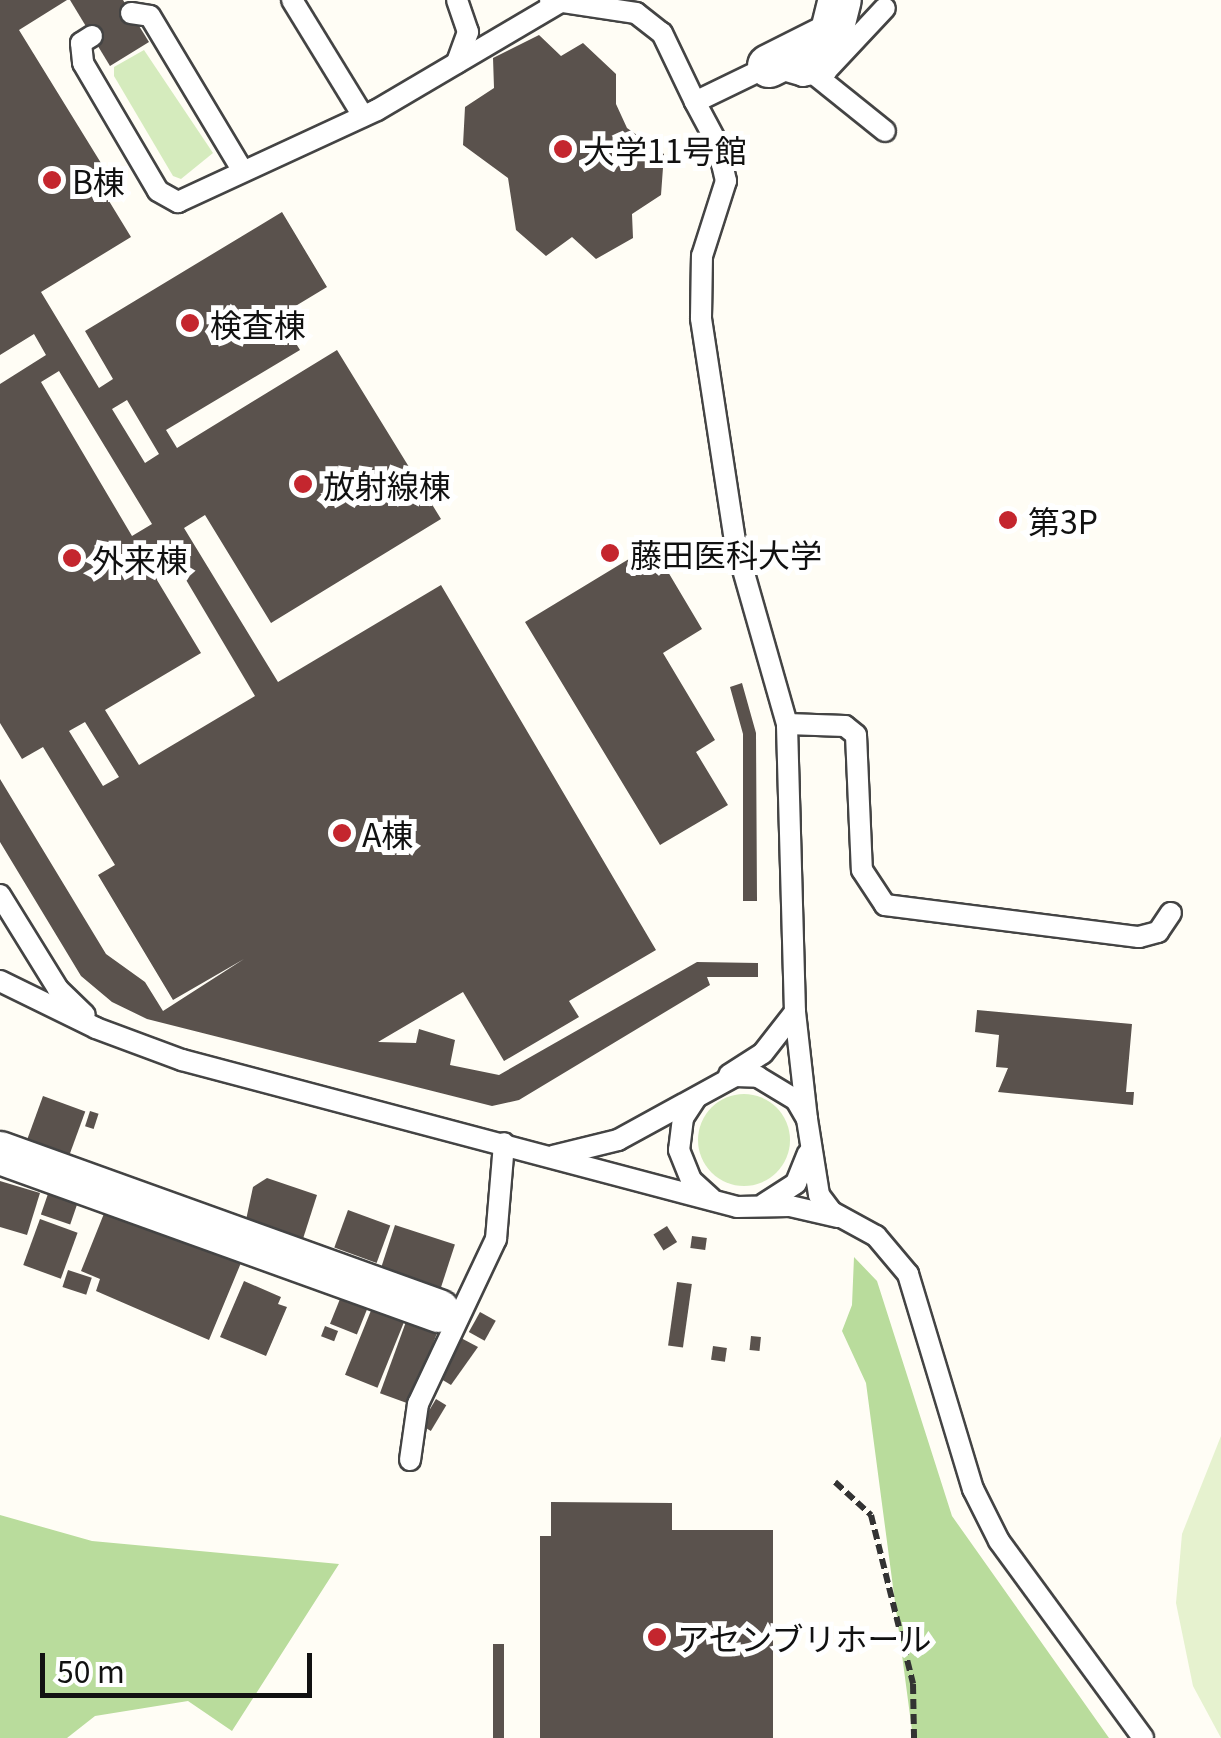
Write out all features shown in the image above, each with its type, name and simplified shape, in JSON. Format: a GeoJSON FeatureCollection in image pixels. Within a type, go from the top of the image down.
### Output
{"type":"FeatureCollection","features":[{"type":"Feature","properties":{"kind":"street"},"geometry":{"type":"LineString","coordinates":[[770,66],[831,36],[840,0]]}},
{"type":"Feature","properties":{"kind":"street"},"geometry":{"type":"LineString","coordinates":[[0,1153],[438,1311]]}},
{"type":"Feature","properties":{"kind":"lane"},"geometry":{"type":"LineString","coordinates":[[292,0],[363,116]]}},
{"type":"Feature","properties":{"kind":"lane"},"geometry":{"type":"LineString","coordinates":[[457,0],[468,32],[457,63]]}},
{"type":"Feature","properties":{"kind":"lane"},"geometry":{"type":"LineString","coordinates":[[92,36],[81,43],[83,63],[158,191],[178,202],[241,168],[363,116],[457,63],[554,1],[636,13],[662,33],[717,143],[726,181],[702,256],[701,318],[736,541],[787,724],[795,1012],[810,1142],[820,1195],[844,1219]]}},
{"type":"Feature","properties":{"kind":"lane"},"geometry":{"type":"LineString","coordinates":[[814,74],[850,51],[886,8]]}},
{"type":"Feature","properties":{"kind":"lane"},"geometry":{"type":"LineString","coordinates":[[132,14],[150,16],[241,168]]}},
{"type":"Feature","properties":{"kind":"lane"},"geometry":{"type":"LineString","coordinates":[[695,102],[770,66],[814,74],[886,131]]}},
{"type":"Feature","properties":{"kind":"lane"},"geometry":{"type":"LineString","coordinates":[[787,724],[845,726],[856,735],[862,870],[885,905],[1139,938],[1158,932],[1170,913]]}},
{"type":"Feature","properties":{"kind":"lane"},"geometry":{"type":"LineString","coordinates":[[0,895],[58,990],[106,1032]]}},
{"type":"Feature","properties":{"kind":"lane"},"geometry":{"type":"LineString","coordinates":[[0,980],[106,1032],[182,1060],[736,1207],[790,1206],[844,1219],[876,1236],[908,1274],[973,1489],[999,1542],[1143,1738]]}},
{"type":"Feature","properties":{"kind":"lane"},"geometry":{"type":"LineString","coordinates":[[552,1156],[618,1140],[708,1088],[763,1052],[795,1012]]}},
{"type":"Feature","properties":{"kind":"lane"},"geometry":{"type":"LineString","coordinates":[[736,1207],[702,1192],[684,1166],[679,1134],[708,1088],[735,1076],[768,1081],[796,1100],[807,1119]]}},
{"type":"Feature","properties":{"kind":"lane"},"geometry":{"type":"LineString","coordinates":[[759,1206],[796,1183],[810,1142]]}},
{"type":"Feature","properties":{"kind":"lane"},"geometry":{"type":"LineString","coordinates":[[410,1460],[418,1404],[496,1240],[504,1144]]}},
{"type":"Feature","properties":{"kind":"path"},"geometry":{"type":"LineString","coordinates":[[836,1482],[871,1514],[913,1684],[914,1738]]}},
{"type":"Feature","properties":{"kind":"green space"},"geometry":{"type":"Polygon","coordinates":[[[144,50],[213,153],[181,179],[173,176],[114,76],[114,67],[144,50]]]}},
{"type":"Feature","properties":{"kind":"green space"},"geometry":{"type":"Polygon","coordinates":[[[744,1094],[770,1102],[782,1114],[790,1140],[782,1166],[770,1178],[744,1186],[718,1178],[706,1166],[698,1140],[706,1114],[718,1102],[744,1094]]]}},
{"type":"Feature","properties":{"kind":"green space"},"geometry":{"type":"Polygon","coordinates":[[[854,1257],[877,1281],[952,1516],[1109,1738],[913,1738],[866,1383],[842,1331],[852,1305],[854,1257]]]}},
{"type":"Feature","properties":{"kind":"green space"},"geometry":{"type":"Polygon","coordinates":[[[1221,1436],[1221,1738],[1193,1686],[1176,1603],[1182,1534],[1221,1436]]]}},
{"type":"Feature","properties":{"kind":"green space"},"geometry":{"type":"Polygon","coordinates":[[[0,1515],[92,1541],[339,1564],[232,1731],[188,1701],[95,1716],[67,1738],[0,1738],[0,1515]]]}},
{"type":"Feature","properties":{"kind":"building"},"geometry":{"type":"Polygon","coordinates":[[[0,0],[67,0],[19,30],[109,176],[98,183],[131,237],[41,292],[99,388],[113,379],[85,331],[282,212],[327,287],[279,316],[300,350],[166,430],[177,448],[337,350],[441,519],[271,623],[205,515],[184,528],[278,682],[441,585],[656,950],[569,1001],[579,1017],[504,1061],[463,992],[378,1042],[416,1043],[419,1029],[455,1040],[450,1065],[499,1075],[697,962],[758,963],[758,977],[707,977],[710,985],[519,1100],[492,1106],[147,1019],[112,1002],[81,976],[0,842],[0,779],[106,954],[145,982],[163,1011],[244,959],[173,1000],[98,875],[115,865],[43,747],[22,759],[0,723],[0,384],[46,355],[34,334],[0,355],[0,0]],[[59,371],[41,382],[132,536],[152,524],[59,371]],[[127,400],[112,409],[145,463],[159,454],[127,400]],[[179,568],[157,580],[201,653],[105,710],[139,765],[255,696],[179,568]],[[85,722],[69,731],[103,786],[119,777],[85,722]]]}},
{"type":"Feature","properties":{"kind":"building"},"geometry":{"type":"Polygon","coordinates":[[[70,0],[123,0],[149,42],[110,66],[70,0]]]}},
{"type":"Feature","properties":{"kind":"building","name":"大学11号館"},"geometry":{"type":"Polygon","coordinates":[[[539,35],[561,56],[583,43],[616,74],[616,104],[627,128],[664,154],[661,195],[632,214],[633,238],[596,259],[572,237],[546,256],[516,230],[508,178],[463,145],[465,107],[494,88],[493,58],[539,35]]]}},
{"type":"Feature","properties":{"kind":"building"},"geometry":{"type":"Polygon","coordinates":[[[652,545],[702,629],[663,653],[715,740],[696,752],[728,805],[660,845],[525,622],[652,545]]]}},
{"type":"Feature","properties":{"kind":"building"},"geometry":{"type":"Polygon","coordinates":[[[742,683],[756,733],[757,901],[743,901],[743,734],[730,687],[742,683]]]}},
{"type":"Feature","properties":{"kind":"building"},"geometry":{"type":"Polygon","coordinates":[[[977,1010],[1132,1024],[1126,1092],[1134,1092],[1133,1105],[998,1092],[1008,1068],[996,1067],[999,1035],[975,1032],[977,1010]]]}},
{"type":"Feature","properties":{"kind":"building"},"geometry":{"type":"Polygon","coordinates":[[[43,1096],[85,1111],[65,1167],[23,1151],[43,1096]]]}},
{"type":"Feature","properties":{"kind":"building"},"geometry":{"type":"Polygon","coordinates":[[[90,1111],[99,1114],[94,1129],[85,1126],[90,1111]]]}},
{"type":"Feature","properties":{"kind":"building"},"geometry":{"type":"Polygon","coordinates":[[[267,1178],[317,1195],[301,1245],[246,1220],[253,1187],[267,1178]]]}},
{"type":"Feature","properties":{"kind":"building"},"geometry":{"type":"Polygon","coordinates":[[[0,1181],[40,1193],[27,1235],[0,1227],[0,1181]]]}},
{"type":"Feature","properties":{"kind":"building"},"geometry":{"type":"Polygon","coordinates":[[[50,1188],[79,1198],[70,1225],[41,1214],[50,1188]]]}},
{"type":"Feature","properties":{"kind":"building"},"geometry":{"type":"Polygon","coordinates":[[[348,1210],[390,1225],[377,1263],[334,1248],[348,1210]]]}},
{"type":"Feature","properties":{"kind":"building"},"geometry":{"type":"Polygon","coordinates":[[[105,1211],[243,1258],[209,1340],[96,1291],[100,1279],[81,1271],[105,1211]]]}},
{"type":"Feature","properties":{"kind":"building"},"geometry":{"type":"Polygon","coordinates":[[[40,1219],[78,1233],[61,1279],[23,1265],[40,1219]]]}},
{"type":"Feature","properties":{"kind":"building"},"geometry":{"type":"Polygon","coordinates":[[[395,1225],[455,1244],[439,1294],[379,1274],[395,1225]]]}},
{"type":"Feature","properties":{"kind":"building"},"geometry":{"type":"Polygon","coordinates":[[[667,1226],[677,1242],[663,1251],[653,1234],[667,1226]]]}},
{"type":"Feature","properties":{"kind":"building"},"geometry":{"type":"Polygon","coordinates":[[[692,1236],[707,1238],[705,1250],[690,1248],[692,1236]]]}},
{"type":"Feature","properties":{"kind":"building"},"geometry":{"type":"Polygon","coordinates":[[[68,1270],[92,1278],[86,1295],[62,1287],[68,1270]]]}},
{"type":"Feature","properties":{"kind":"building"},"geometry":{"type":"Polygon","coordinates":[[[244,1281],[281,1297],[278,1304],[287,1307],[266,1356],[220,1337],[244,1281]]]}},
{"type":"Feature","properties":{"kind":"building"},"geometry":{"type":"Polygon","coordinates":[[[677,1282],[692,1284],[683,1347],[668,1345],[677,1282]]]}},
{"type":"Feature","properties":{"kind":"building"},"geometry":{"type":"Polygon","coordinates":[[[342,1294],[369,1305],[357,1335],[330,1324],[342,1294]]]}},
{"type":"Feature","properties":{"kind":"building"},"geometry":{"type":"Polygon","coordinates":[[[372,1308],[404,1321],[377,1388],[345,1375],[372,1308]]]}},
{"type":"Feature","properties":{"kind":"building"},"geometry":{"type":"Polygon","coordinates":[[[480,1312],[496,1321],[485,1341],[469,1332],[480,1312]]]}},
{"type":"Feature","properties":{"kind":"building"},"geometry":{"type":"Polygon","coordinates":[[[407,1319],[438,1330],[411,1405],[380,1393],[407,1319]]]}},
{"type":"Feature","properties":{"kind":"building"},"geometry":{"type":"Polygon","coordinates":[[[325,1326],[338,1331],[334,1341],[321,1336],[325,1326]]]}},
{"type":"Feature","properties":{"kind":"building"},"geometry":{"type":"Polygon","coordinates":[[[751,1336],[761,1337],[759,1351],[750,1350],[751,1336]]]}},
{"type":"Feature","properties":{"kind":"building"},"geometry":{"type":"Polygon","coordinates":[[[461,1338],[478,1347],[451,1385],[441,1379],[461,1338]]]}},
{"type":"Feature","properties":{"kind":"building"},"geometry":{"type":"Polygon","coordinates":[[[713,1346],[727,1348],[725,1362],[711,1360],[713,1346]]]}},
{"type":"Feature","properties":{"kind":"building"},"geometry":{"type":"Polygon","coordinates":[[[436,1399],[446,1405],[431,1431],[421,1425],[436,1399]]]}},
{"type":"Feature","properties":{"kind":"building","name":"アセンブリホール"},"geometry":{"type":"Polygon","coordinates":[[[551,1502],[672,1503],[672,1530],[773,1530],[773,1738],[540,1738],[540,1536],[551,1536],[551,1502]]]}},
{"type":"Feature","properties":{"kind":"building"},"geometry":{"type":"Polygon","coordinates":[[[493,1644],[504,1644],[504,1738],[493,1738],[493,1644]]]}},
{"type":"Feature","properties":{"kind":"place","name":"大学11号館"},"geometry":{"type":"Point","coordinates":[563,149]}},
{"type":"Feature","properties":{"kind":"place","name":"B棟"},"geometry":{"type":"Point","coordinates":[52,180]}},
{"type":"Feature","properties":{"kind":"place","name":"検査棟"},"geometry":{"type":"Point","coordinates":[190,323]}},
{"type":"Feature","properties":{"kind":"place","name":"放射線棟"},"geometry":{"type":"Point","coordinates":[303,484]}},
{"type":"Feature","properties":{"kind":"place","name":"第3P"},"geometry":{"type":"Point","coordinates":[1008,520]}},
{"type":"Feature","properties":{"kind":"place","name":"藤田医科大学"},"geometry":{"type":"Point","coordinates":[610,553]}},
{"type":"Feature","properties":{"kind":"place","name":"外来棟"},"geometry":{"type":"Point","coordinates":[72,558]}},
{"type":"Feature","properties":{"kind":"place","name":"A棟"},"geometry":{"type":"Point","coordinates":[342,833]}},
{"type":"Feature","properties":{"kind":"place","name":"アセンブリホール"},"geometry":{"type":"Point","coordinates":[657,1637]}}]}
